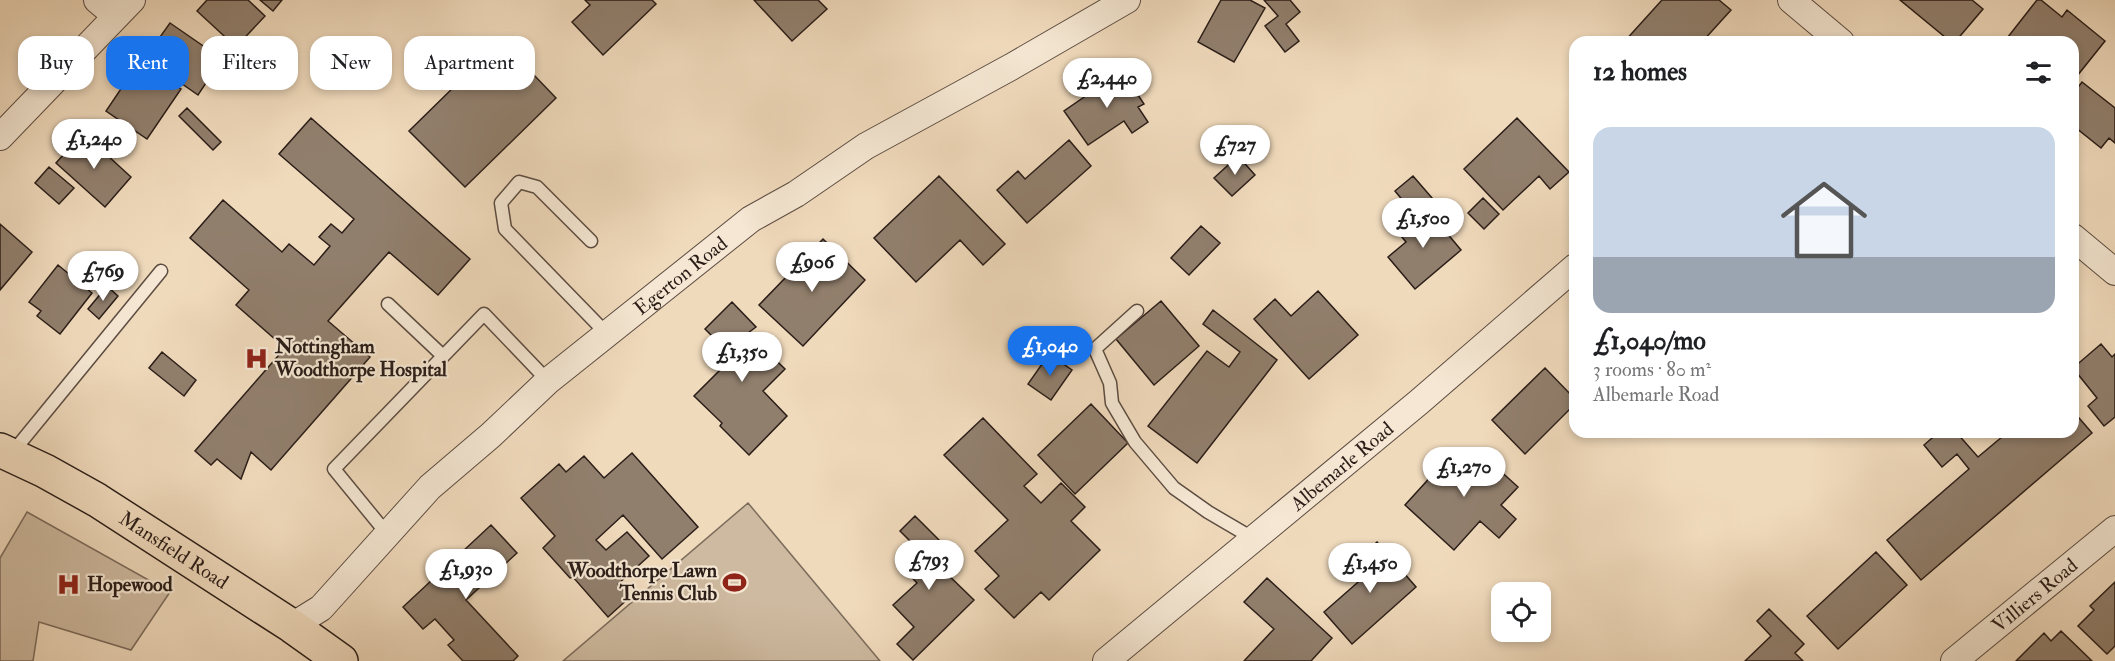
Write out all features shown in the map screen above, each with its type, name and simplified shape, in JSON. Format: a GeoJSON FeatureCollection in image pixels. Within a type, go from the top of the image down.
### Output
{"type":"FeatureCollection","features":[{"type":"Feature","properties":{"kind":"highway","name":"Mansfield Road"},"geometry":{"type":"LineString","coordinates":[[5,452],[97,500],[292,626],[341,661]]}},
{"type":"Feature","properties":{"kind":"street","name":"Egerton Road"},"geometry":{"type":"LineString","coordinates":[[292,626],[321,608],[430,487],[548,381],[751,219],[796,194],[866,146],[1011,67],[1127,0]]}},
{"type":"Feature","properties":{"kind":"street"},"geometry":{"type":"LineString","coordinates":[[1791,0],[1833,36]]}},
{"type":"Feature","properties":{"kind":"street"},"geometry":{"type":"LineString","coordinates":[[0,137],[115,5]]}},
{"type":"Feature","properties":{"kind":"street"},"geometry":{"type":"LineString","coordinates":[[2079,242],[2115,272]]}},
{"type":"Feature","properties":{"kind":"street","name":"Albemarle Road"},"geometry":{"type":"LineString","coordinates":[[1106,661],[1419,402],[1569,272]]}},
{"type":"Feature","properties":{"kind":"street","name":"Villiers Road"},"geometry":{"type":"LineString","coordinates":[[1954,661],[2115,529]]}},
{"type":"Feature","properties":{"kind":"lane"},"geometry":{"type":"LineString","coordinates":[[591,241],[537,187],[519,182],[501,203],[505,228],[607,334]]}},
{"type":"Feature","properties":{"kind":"lane"},"geometry":{"type":"LineString","coordinates":[[5,452],[161,271]]}},
{"type":"Feature","properties":{"kind":"lane"},"geometry":{"type":"LineString","coordinates":[[388,304],[443,356]]}},
{"type":"Feature","properties":{"kind":"lane"},"geometry":{"type":"LineString","coordinates":[[1137,311],[1095,350],[1110,383],[1112,403],[1136,442],[1174,488],[1208,512],[1254,539]]}},
{"type":"Feature","properties":{"kind":"lane"},"geometry":{"type":"LineString","coordinates":[[388,535],[334,470],[484,314],[548,381]]}},
{"type":"Feature","properties":{"kind":"shaded area","name":"Woodthorpe Lawn Tennis Club"},"geometry":{"type":"Polygon","coordinates":[[[748,503],[880,661],[563,661],[748,503]]]}},
{"type":"Feature","properties":{"kind":"shaded area","name":"Hopewood"},"geometry":{"type":"Polygon","coordinates":[[[27,512],[170,592],[131,650],[39,622],[33,661],[0,661],[0,558],[27,512]]]}},
{"type":"Feature","properties":{"kind":"building"},"geometry":{"type":"Polygon","coordinates":[[[207,0],[248,0],[265,16],[246,36],[224,36],[197,11],[207,0]]]}},
{"type":"Feature","properties":{"kind":"building"},"geometry":{"type":"Polygon","coordinates":[[[260,0],[282,0],[273,11],[260,0]]]}},
{"type":"Feature","properties":{"kind":"building"},"geometry":{"type":"Polygon","coordinates":[[[585,0],[652,0],[656,4],[603,55],[572,22],[590,5],[585,0]]]}},
{"type":"Feature","properties":{"kind":"building"},"geometry":{"type":"Polygon","coordinates":[[[754,0],[818,0],[827,9],[792,41],[754,0]]]}},
{"type":"Feature","properties":{"kind":"building"},"geometry":{"type":"Polygon","coordinates":[[[1221,0],[1250,0],[1265,8],[1234,62],[1198,42],[1221,0]]]}},
{"type":"Feature","properties":{"kind":"building"},"geometry":{"type":"Polygon","coordinates":[[[1264,0],[1290,0],[1300,12],[1286,24],[1299,41],[1285,52],[1265,26],[1278,16],[1264,0]]]}},
{"type":"Feature","properties":{"kind":"building"},"geometry":{"type":"Polygon","coordinates":[[[1662,0],[1719,0],[1731,10],[1707,36],[1629,36],[1662,0]]]}},
{"type":"Feature","properties":{"kind":"building"},"geometry":{"type":"Polygon","coordinates":[[[1900,0],[1972,0],[1983,9],[1960,36],[1944,36],[1900,0]]]}},
{"type":"Feature","properties":{"kind":"building"},"geometry":{"type":"Polygon","coordinates":[[[2037,0],[2041,0],[2062,17],[2067,10],[2105,41],[2079,74],[2079,36],[2009,36],[2037,0]]]}},
{"type":"Feature","properties":{"kind":"building"},"geometry":{"type":"Polygon","coordinates":[[[170,23],[189,36],[161,36],[170,23]]]}},
{"type":"Feature","properties":{"kind":"building"},"geometry":{"type":"Polygon","coordinates":[[[189,36],[201,44],[201,90],[198,95],[189,89],[189,36]]]}},
{"type":"Feature","properties":{"kind":"building"},"geometry":{"type":"Polygon","coordinates":[[[1122,71],[1144,104],[1138,107],[1148,122],[1132,133],[1124,121],[1088,145],[1064,111],[1122,71]]]}},
{"type":"Feature","properties":{"kind":"building"},"geometry":{"type":"Polygon","coordinates":[[[535,76],[556,98],[465,187],[409,131],[451,90],[535,90],[535,76]]]}},
{"type":"Feature","properties":{"kind":"building"},"geometry":{"type":"Polygon","coordinates":[[[2082,82],[2115,108],[2115,143],[2109,138],[2101,148],[2079,130],[2079,86],[2082,82]]]}},
{"type":"Feature","properties":{"kind":"building"},"geometry":{"type":"Polygon","coordinates":[[[120,90],[180,90],[147,139],[106,111],[120,90]]]}},
{"type":"Feature","properties":{"kind":"building"},"geometry":{"type":"Polygon","coordinates":[[[187,108],[221,142],[213,150],[179,116],[187,108]]]}},
{"type":"Feature","properties":{"kind":"building"},"geometry":{"type":"Polygon","coordinates":[[[311,118],[470,259],[438,295],[389,252],[328,321],[370,357],[271,470],[251,452],[241,479],[217,459],[211,465],[195,451],[285,348],[236,305],[249,290],[190,238],[223,200],[282,252],[289,244],[314,265],[330,246],[319,237],[331,224],[342,233],[354,219],[279,154],[311,118]]]}},
{"type":"Feature","properties":{"kind":"building"},"geometry":{"type":"Polygon","coordinates":[[[1517,118],[1569,172],[1550,189],[1539,176],[1503,210],[1464,169],[1517,118]]]}},
{"type":"Feature","properties":{"kind":"building"},"geometry":{"type":"Polygon","coordinates":[[[83,133],[131,177],[105,207],[56,163],[83,133]]]}},
{"type":"Feature","properties":{"kind":"building"},"geometry":{"type":"Polygon","coordinates":[[[1069,140],[1091,166],[1027,223],[997,190],[1018,171],[1025,179],[1069,140]]]}},
{"type":"Feature","properties":{"kind":"building"},"geometry":{"type":"Polygon","coordinates":[[[1238,156],[1255,175],[1232,196],[1214,178],[1238,156]]]}},
{"type":"Feature","properties":{"kind":"building"},"geometry":{"type":"Polygon","coordinates":[[[49,167],[74,188],[59,204],[35,183],[49,167]]]}},
{"type":"Feature","properties":{"kind":"building"},"geometry":{"type":"Polygon","coordinates":[[[939,176],[1005,244],[983,265],[960,240],[916,282],[874,238],[939,176]]]}},
{"type":"Feature","properties":{"kind":"building"},"geometry":{"type":"Polygon","coordinates":[[[1413,176],[1432,198],[1414,214],[1395,191],[1413,176]]]}},
{"type":"Feature","properties":{"kind":"building"},"geometry":{"type":"Polygon","coordinates":[[[1483,198],[1499,214],[1484,229],[1468,213],[1483,198]]]}},
{"type":"Feature","properties":{"kind":"building"},"geometry":{"type":"Polygon","coordinates":[[[1425,207],[1461,250],[1415,289],[1388,257],[1406,242],[1397,231],[1425,207]]]}},
{"type":"Feature","properties":{"kind":"building"},"geometry":{"type":"Polygon","coordinates":[[[0,224],[32,252],[0,290],[0,224]]]}},
{"type":"Feature","properties":{"kind":"building"},"geometry":{"type":"Polygon","coordinates":[[[1201,226],[1220,243],[1189,275],[1171,258],[1201,226]]]}},
{"type":"Feature","properties":{"kind":"building"},"geometry":{"type":"Polygon","coordinates":[[[823,239],[865,280],[803,346],[759,305],[823,239]]]}},
{"type":"Feature","properties":{"kind":"building"},"geometry":{"type":"Polygon","coordinates":[[[58,265],[92,293],[60,334],[37,316],[41,311],[29,302],[58,265]]]}},
{"type":"Feature","properties":{"kind":"building"},"geometry":{"type":"Polygon","coordinates":[[[107,286],[118,296],[99,319],[88,309],[107,286]]]}},
{"type":"Feature","properties":{"kind":"building"},"geometry":{"type":"Polygon","coordinates":[[[1318,291],[1358,335],[1309,379],[1254,319],[1275,299],[1291,316],[1318,291]]]}},
{"type":"Feature","properties":{"kind":"building"},"geometry":{"type":"Polygon","coordinates":[[[1161,301],[1199,346],[1154,385],[1116,339],[1161,301]]]}},
{"type":"Feature","properties":{"kind":"building"},"geometry":{"type":"Polygon","coordinates":[[[732,302],[756,327],[748,333],[785,369],[763,391],[787,416],[749,455],[720,426],[722,423],[694,396],[733,357],[705,329],[732,302]]]}},
{"type":"Feature","properties":{"kind":"building"},"geometry":{"type":"Polygon","coordinates":[[[1213,310],[1277,360],[1197,463],[1148,426],[1207,351],[1229,367],[1240,352],[1203,324],[1213,310]]]}},
{"type":"Feature","properties":{"kind":"building"},"geometry":{"type":"Polygon","coordinates":[[[2101,344],[2112,357],[2115,354],[2115,417],[2104,426],[2088,406],[2097,398],[2079,376],[2079,363],[2101,344]]]}},
{"type":"Feature","properties":{"kind":"building"},"geometry":{"type":"Polygon","coordinates":[[[162,352],[196,380],[184,396],[149,368],[162,352]]]}},
{"type":"Feature","properties":{"kind":"building"},"geometry":{"type":"Polygon","coordinates":[[[1049,354],[1072,370],[1051,400],[1028,384],[1049,354]]]}},
{"type":"Feature","properties":{"kind":"building"},"geometry":{"type":"Polygon","coordinates":[[[1545,368],[1569,393],[1569,410],[1525,454],[1492,420],[1545,368]]]}},
{"type":"Feature","properties":{"kind":"building"},"geometry":{"type":"Polygon","coordinates":[[[1091,404],[1128,443],[1075,494],[1038,455],[1091,404]]]}},
{"type":"Feature","properties":{"kind":"building"},"geometry":{"type":"Polygon","coordinates":[[[983,418],[1037,474],[1024,486],[1041,503],[1061,483],[1085,507],[1071,521],[1100,550],[1049,600],[1041,592],[1014,618],[985,589],[999,576],[975,551],[1008,520],[944,455],[983,418]]]}},
{"type":"Feature","properties":{"kind":"building"},"geometry":{"type":"Polygon","coordinates":[[[2079,418],[2092,433],[1921,580],[1887,540],[1969,469],[1957,454],[1942,467],[1924,445],[1932,438],[1961,438],[1978,457],[2001,438],[2079,438],[2079,418]]]}},
{"type":"Feature","properties":{"kind":"building"},"geometry":{"type":"Polygon","coordinates":[[[1475,448],[1518,487],[1501,505],[1516,519],[1499,538],[1480,521],[1454,550],[1405,505],[1455,450],[1465,459],[1475,448]]]}},
{"type":"Feature","properties":{"kind":"building"},"geometry":{"type":"Polygon","coordinates":[[[632,453],[698,527],[662,559],[623,515],[596,540],[606,550],[627,532],[649,556],[618,584],[630,597],[608,617],[573,577],[570,578],[543,548],[555,536],[521,498],[559,464],[566,472],[584,456],[604,478],[632,453]]]}},
{"type":"Feature","properties":{"kind":"building"},"geometry":{"type":"Polygon","coordinates":[[[915,516],[953,554],[940,567],[974,600],[913,660],[897,644],[914,627],[893,605],[917,583],[903,568],[920,551],[900,531],[915,516]]]}},
{"type":"Feature","properties":{"kind":"building"},"geometry":{"type":"Polygon","coordinates":[[[491,525],[517,553],[466,600],[518,656],[513,661],[463,661],[448,645],[454,640],[435,619],[423,629],[403,607],[491,525]]]}},
{"type":"Feature","properties":{"kind":"building"},"geometry":{"type":"Polygon","coordinates":[[[1377,542],[1416,587],[1352,644],[1324,612],[1365,576],[1353,563],[1377,542]]]}},
{"type":"Feature","properties":{"kind":"building"},"geometry":{"type":"Polygon","coordinates":[[[1876,552],[1907,585],[1838,649],[1807,616],[1876,552]]]}},
{"type":"Feature","properties":{"kind":"building"},"geometry":{"type":"Polygon","coordinates":[[[1267,578],[1332,638],[1311,661],[1244,661],[1274,629],[1244,602],[1267,578]]]}},
{"type":"Feature","properties":{"kind":"building"},"geometry":{"type":"Polygon","coordinates":[[[2115,582],[2115,646],[2107,654],[2078,626],[2094,610],[2090,606],[2115,582]]]}},
{"type":"Feature","properties":{"kind":"building"},"geometry":{"type":"Polygon","coordinates":[[[1769,609],[1804,644],[1795,653],[1803,661],[1745,661],[1771,636],[1757,621],[1769,609]]]}},
{"type":"Feature","properties":{"kind":"building"},"geometry":{"type":"Polygon","coordinates":[[[2061,631],[2092,661],[2016,661],[2044,633],[2051,641],[2061,631]]]}},
{"type":"Feature","properties":{"kind":"place","name":"Nottingham Woodthorpe Hospital"},"geometry":{"type":"Point","coordinates":[257,358]}},
{"type":"Feature","properties":{"kind":"place","name":"Woodthorpe Lawn Tennis Club"},"geometry":{"type":"Point","coordinates":[735,582]}},
{"type":"Feature","properties":{"kind":"place","name":"Hopewood"},"geometry":{"type":"Point","coordinates":[69,584]}}]}
